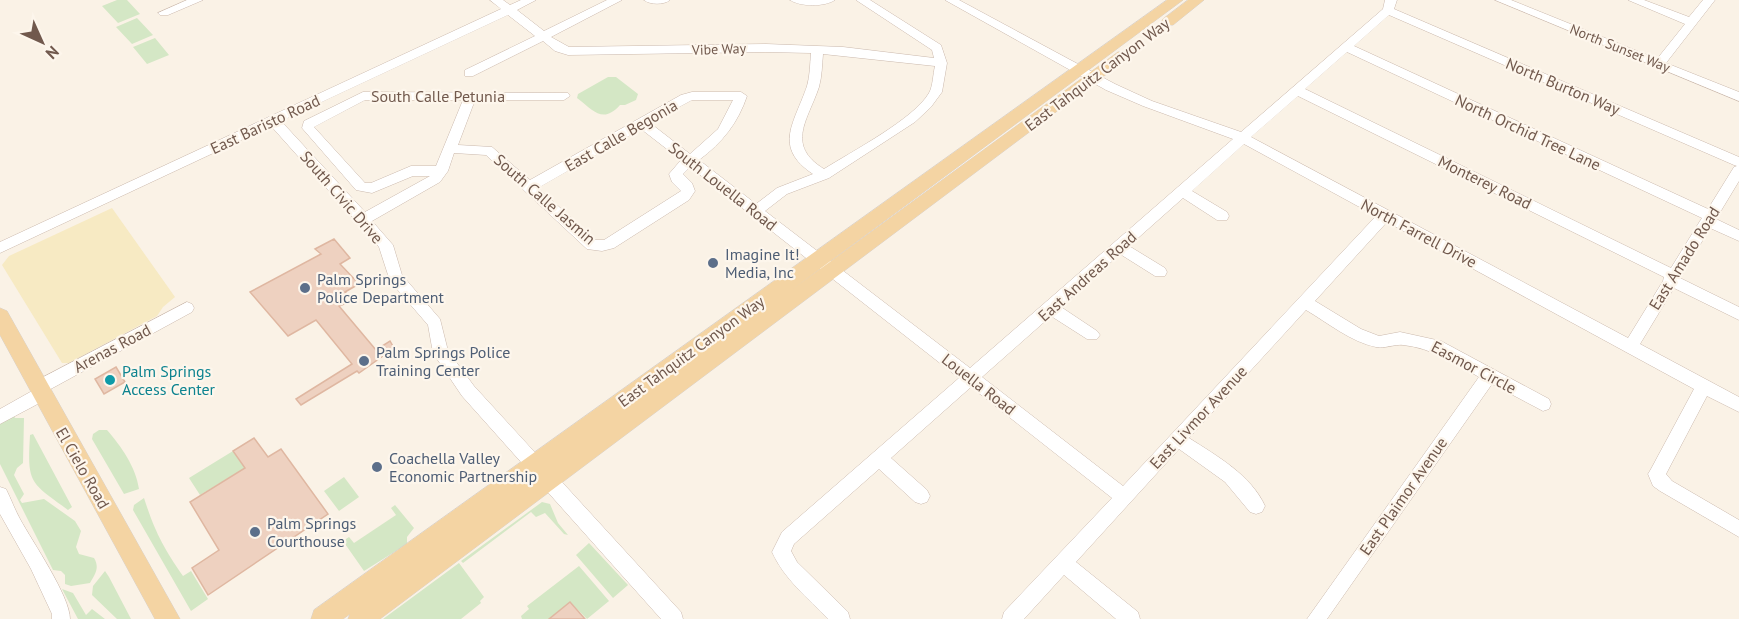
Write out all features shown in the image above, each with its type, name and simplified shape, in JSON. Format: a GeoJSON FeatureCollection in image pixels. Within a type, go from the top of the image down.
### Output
{"type":"FeatureCollection","features":[{"type":"Feature","properties":{"kind":"main road","name":"East Tahquitz Canyon Way"},"geometry":{"type":"LineString","coordinates":[[1086,74],[1176,0]]}},
{"type":"Feature","properties":{"kind":"main road","name":"East Tahquitz Canyon Way"},"geometry":{"type":"LineString","coordinates":[[323,619],[541,473],[1086,74],[1197,0]]}},
{"type":"Feature","properties":{"kind":"main road","name":"El Cielo Road"},"geometry":{"type":"LineString","coordinates":[[0,316],[39,391],[168,619]]}},
{"type":"Feature","properties":{"kind":"main road","name":"East Tahquitz Canyon Way"},"geometry":{"type":"LineString","coordinates":[[360,619],[541,473]]}},
{"type":"Feature","properties":{"kind":"street"},"geometry":{"type":"LineString","coordinates":[[164,13],[197,0]]}},
{"type":"Feature","properties":{"kind":"street","name":"Vibe Way"},"geometry":{"type":"LineString","coordinates":[[496,0],[562,50],[577,52],[632,48],[701,50],[766,48],[843,51],[941,63]]}},
{"type":"Feature","properties":{"kind":"street","name":"East Baristo Road"},"geometry":{"type":"LineString","coordinates":[[0,248],[530,0]]}},
{"type":"Feature","properties":{"kind":"street"},"geometry":{"type":"LineString","coordinates":[[469,73],[616,0]]}},
{"type":"Feature","properties":{"kind":"street"},"geometry":{"type":"LineString","coordinates":[[650,0],[664,0]]}},
{"type":"Feature","properties":{"kind":"street"},"geometry":{"type":"LineString","coordinates":[[796,0],[820,2],[829,0]]}},
{"type":"Feature","properties":{"kind":"street"},"geometry":{"type":"LineString","coordinates":[[756,211],[782,191],[824,176],[888,136],[927,104],[936,92],[941,63],[938,48],[862,0]]}},
{"type":"Feature","properties":{"kind":"street","name":"North Farrell Drive"},"geometry":{"type":"LineString","coordinates":[[951,0],[1086,74],[1137,99],[1203,121],[1242,138],[1739,405]]}},
{"type":"Feature","properties":{"kind":"street","name":"North Sunset Way"},"geometry":{"type":"LineString","coordinates":[[1501,0],[1739,97]]}},
{"type":"Feature","properties":{"kind":"street"},"geometry":{"type":"LineString","coordinates":[[1634,0],[1691,22]]}},
{"type":"Feature","properties":{"kind":"street"},"geometry":{"type":"LineString","coordinates":[[1659,64],[1708,0]]}},
{"type":"Feature","properties":{"kind":"street","name":"East Andreas Road"},"geometry":{"type":"LineString","coordinates":[[841,619],[790,568],[781,552],[788,538],[1346,47],[1389,5]]}},
{"type":"Feature","properties":{"kind":"street","name":"North Burton Way"},"geometry":{"type":"LineString","coordinates":[[1389,5],[1739,162]]}},
{"type":"Feature","properties":{"kind":"street","name":"North Orchid Tree Lane"},"geometry":{"type":"LineString","coordinates":[[1346,47],[1709,219],[1739,236]]}},
{"type":"Feature","properties":{"kind":"street"},"geometry":{"type":"LineString","coordinates":[[817,51],[814,82],[799,125],[796,143],[798,152],[806,164],[824,176]]}},
{"type":"Feature","properties":{"kind":"street","name":"Monterey Road"},"geometry":{"type":"LineString","coordinates":[[1297,90],[1672,278],[1739,314]]}},
{"type":"Feature","properties":{"kind":"street"},"geometry":{"type":"LineString","coordinates":[[364,219],[430,184],[441,171],[471,95]]}},
{"type":"Feature","properties":{"kind":"street","name":"South Calle Petunia"},"geometry":{"type":"LineString","coordinates":[[441,171],[411,171],[372,188],[361,187],[308,128],[308,124],[363,96],[564,96]]}},
{"type":"Feature","properties":{"kind":"street","name":"East Calle Begonia"},"geometry":{"type":"LineString","coordinates":[[530,187],[692,96],[741,96],[733,119],[720,135],[690,161]]}},
{"type":"Feature","properties":{"kind":"street","name":"South Civic Drive"},"geometry":{"type":"LineString","coordinates":[[273,120],[386,245],[395,277],[435,323],[441,353],[468,391],[674,619]]}},
{"type":"Feature","properties":{"kind":"street","name":"South Louella Road"},"geometry":{"type":"LineString","coordinates":[[642,123],[826,264]]}},
{"type":"Feature","properties":{"kind":"street","name":"South Calle Jasmin"},"geometry":{"type":"LineString","coordinates":[[450,148],[486,150],[530,187],[592,245],[602,246],[609,244],[684,197],[688,191],[687,186],[677,179],[676,174],[679,168],[690,161]]}},
{"type":"Feature","properties":{"kind":"street","name":"East Amado Road"},"geometry":{"type":"LineString","coordinates":[[1630,347],[1739,170]]}},
{"type":"Feature","properties":{"kind":"street"},"geometry":{"type":"LineString","coordinates":[[1182,191],[1222,216]]}},
{"type":"Feature","properties":{"kind":"street","name":"East Livmor Avenue"},"geometry":{"type":"LineString","coordinates":[[1011,619],[1385,215]]}},
{"type":"Feature","properties":{"kind":"street"},"geometry":{"type":"LineString","coordinates":[[1120,247],[1160,272]]}},
{"type":"Feature","properties":{"kind":"street","name":"Louella Road"},"geometry":{"type":"LineString","coordinates":[[826,264],[1124,497]]}},
{"type":"Feature","properties":{"kind":"street","name":"Easmor Circle"},"geometry":{"type":"LineString","coordinates":[[1305,302],[1356,333],[1378,342],[1400,338],[1436,345],[1543,404]]}},
{"type":"Feature","properties":{"kind":"street","name":"Arenas Road"},"geometry":{"type":"LineString","coordinates":[[0,417],[39,391],[187,308]]}},
{"type":"Feature","properties":{"kind":"street"},"geometry":{"type":"LineString","coordinates":[[1051,308],[1092,335]]}},
{"type":"Feature","properties":{"kind":"street","name":"East Plaimor Avenue"},"geometry":{"type":"LineString","coordinates":[[1316,619],[1490,374]]}},
{"type":"Feature","properties":{"kind":"street"},"geometry":{"type":"LineString","coordinates":[[1704,386],[1657,474],[1659,481],[1739,529]]}},
{"type":"Feature","properties":{"kind":"street"},"geometry":{"type":"LineString","coordinates":[[1178,439],[1233,477],[1256,506]]}},
{"type":"Feature","properties":{"kind":"street"},"geometry":{"type":"LineString","coordinates":[[880,459],[921,496]]}},
{"type":"Feature","properties":{"kind":"street"},"geometry":{"type":"LineString","coordinates":[[0,495],[14,525],[38,562],[61,613],[61,619]]}},
{"type":"Feature","properties":{"kind":"street"},"geometry":{"type":"LineString","coordinates":[[1063,563],[1131,619]]}},
{"type":"Feature","properties":{"kind":"green space"},"geometry":{"type":"Polygon","coordinates":[[[117,0],[127,0],[140,14],[118,23],[102,6],[117,0]]]}},
{"type":"Feature","properties":{"kind":"green space"},"geometry":{"type":"Polygon","coordinates":[[[137,18],[153,35],[132,44],[116,27],[137,18]]]}},
{"type":"Feature","properties":{"kind":"green space"},"geometry":{"type":"Polygon","coordinates":[[[155,38],[169,55],[147,64],[133,47],[155,38]]]}},
{"type":"Feature","properties":{"kind":"green space"},"geometry":{"type":"Polygon","coordinates":[[[608,77],[616,77],[638,94],[636,100],[620,105],[608,114],[598,114],[577,98],[578,94],[608,77]]]}},
{"type":"Feature","properties":{"kind":"green space"},"geometry":{"type":"Polygon","coordinates":[[[14,415],[15,418],[24,418],[23,463],[14,475],[24,494],[20,500],[22,503],[44,499],[75,521],[81,531],[76,547],[79,554],[94,558],[97,565],[90,583],[71,586],[65,584],[65,575],[61,571],[53,570],[0,464],[0,423],[14,415]]]}},
{"type":"Feature","properties":{"kind":"green space"},"geometry":{"type":"Polygon","coordinates":[[[99,430],[107,430],[122,450],[135,473],[139,489],[124,494],[92,439],[93,434],[99,430]]]}},
{"type":"Feature","properties":{"kind":"green space"},"geometry":{"type":"Polygon","coordinates":[[[33,434],[72,507],[68,510],[38,487],[34,480],[29,463],[30,435],[33,434]]]}},
{"type":"Feature","properties":{"kind":"green space"},"geometry":{"type":"Polygon","coordinates":[[[233,451],[245,468],[200,495],[189,478],[233,451]]]}},
{"type":"Feature","properties":{"kind":"green space"},"geometry":{"type":"Polygon","coordinates":[[[344,477],[359,497],[339,511],[324,491],[344,477]]]}},
{"type":"Feature","properties":{"kind":"green space"},"geometry":{"type":"Polygon","coordinates":[[[144,498],[160,539],[170,556],[183,576],[191,571],[208,599],[191,611],[133,510],[134,505],[144,498]]]}},
{"type":"Feature","properties":{"kind":"green space"},"geometry":{"type":"Polygon","coordinates":[[[542,502],[550,504],[558,523],[568,535],[564,534],[545,513],[536,517],[531,512],[463,563],[461,561],[542,502]]]}},
{"type":"Feature","properties":{"kind":"green space"},"geometry":{"type":"Polygon","coordinates":[[[395,505],[414,528],[407,537],[407,544],[364,571],[343,541],[349,537],[354,543],[396,515],[391,508],[395,505]]]}},
{"type":"Feature","properties":{"kind":"green space"},"geometry":{"type":"Polygon","coordinates":[[[589,543],[628,585],[613,598],[576,555],[589,543]]]}},
{"type":"Feature","properties":{"kind":"green space"},"geometry":{"type":"Polygon","coordinates":[[[459,563],[484,597],[481,603],[461,619],[383,619],[459,563]]]}},
{"type":"Feature","properties":{"kind":"green space"},"geometry":{"type":"Polygon","coordinates":[[[579,566],[609,601],[587,619],[570,602],[549,619],[522,619],[521,616],[529,609],[527,606],[579,566]]]}},
{"type":"Feature","properties":{"kind":"green space"},"geometry":{"type":"Polygon","coordinates":[[[105,571],[131,619],[117,619],[92,595],[93,586],[105,571]]]}},
{"type":"Feature","properties":{"kind":"green space"},"geometry":{"type":"Polygon","coordinates":[[[62,589],[73,593],[86,615],[92,609],[105,619],[78,619],[62,589]]]}},
{"type":"Feature","properties":{"kind":"sand"},"geometry":{"type":"Polygon","coordinates":[[[112,208],[175,297],[163,307],[157,316],[69,363],[62,363],[2,265],[9,256],[112,208]]]}},
{"type":"Feature","properties":{"kind":"building","name":"Palm Springs Police Department"},"geometry":{"type":"Polygon","coordinates":[[[334,239],[350,258],[340,264],[359,284],[345,292],[349,296],[342,300],[344,304],[339,306],[376,350],[390,341],[394,348],[359,373],[357,371],[301,405],[296,399],[352,364],[316,320],[288,336],[250,292],[321,254],[315,249],[334,239]]]}},
{"type":"Feature","properties":{"kind":"building","name":"Palm Springs Access Center"},"geometry":{"type":"Polygon","coordinates":[[[116,367],[125,382],[104,394],[95,379],[116,367]]]}},
{"type":"Feature","properties":{"kind":"building","name":"Palm Springs Courthouse"},"geometry":{"type":"Polygon","coordinates":[[[254,438],[268,457],[281,449],[328,514],[208,595],[192,568],[219,550],[190,502],[245,468],[233,451],[254,438]]]}},
{"type":"Feature","properties":{"kind":"building"},"geometry":{"type":"Polygon","coordinates":[[[570,602],[585,619],[549,619],[570,602]]]}},
{"type":"Feature","properties":{"kind":"place","name":"Imagine It! Media, Inc"},"geometry":{"type":"Point","coordinates":[713,263]}},
{"type":"Feature","properties":{"kind":"place","name":"Palm Springs Police Department"},"geometry":{"type":"Point","coordinates":[305,288]}},
{"type":"Feature","properties":{"kind":"place","name":"Palm Springs Police Training Center"},"geometry":{"type":"Point","coordinates":[364,361]}},
{"type":"Feature","properties":{"kind":"place","name":"Palm Springs Access Center"},"geometry":{"type":"Point","coordinates":[110,380]}},
{"type":"Feature","properties":{"kind":"place","name":"Coachella Valley Economic Partnership"},"geometry":{"type":"Point","coordinates":[377,467]}},
{"type":"Feature","properties":{"kind":"place","name":"Palm Springs Courthouse"},"geometry":{"type":"Point","coordinates":[255,532]}}]}
